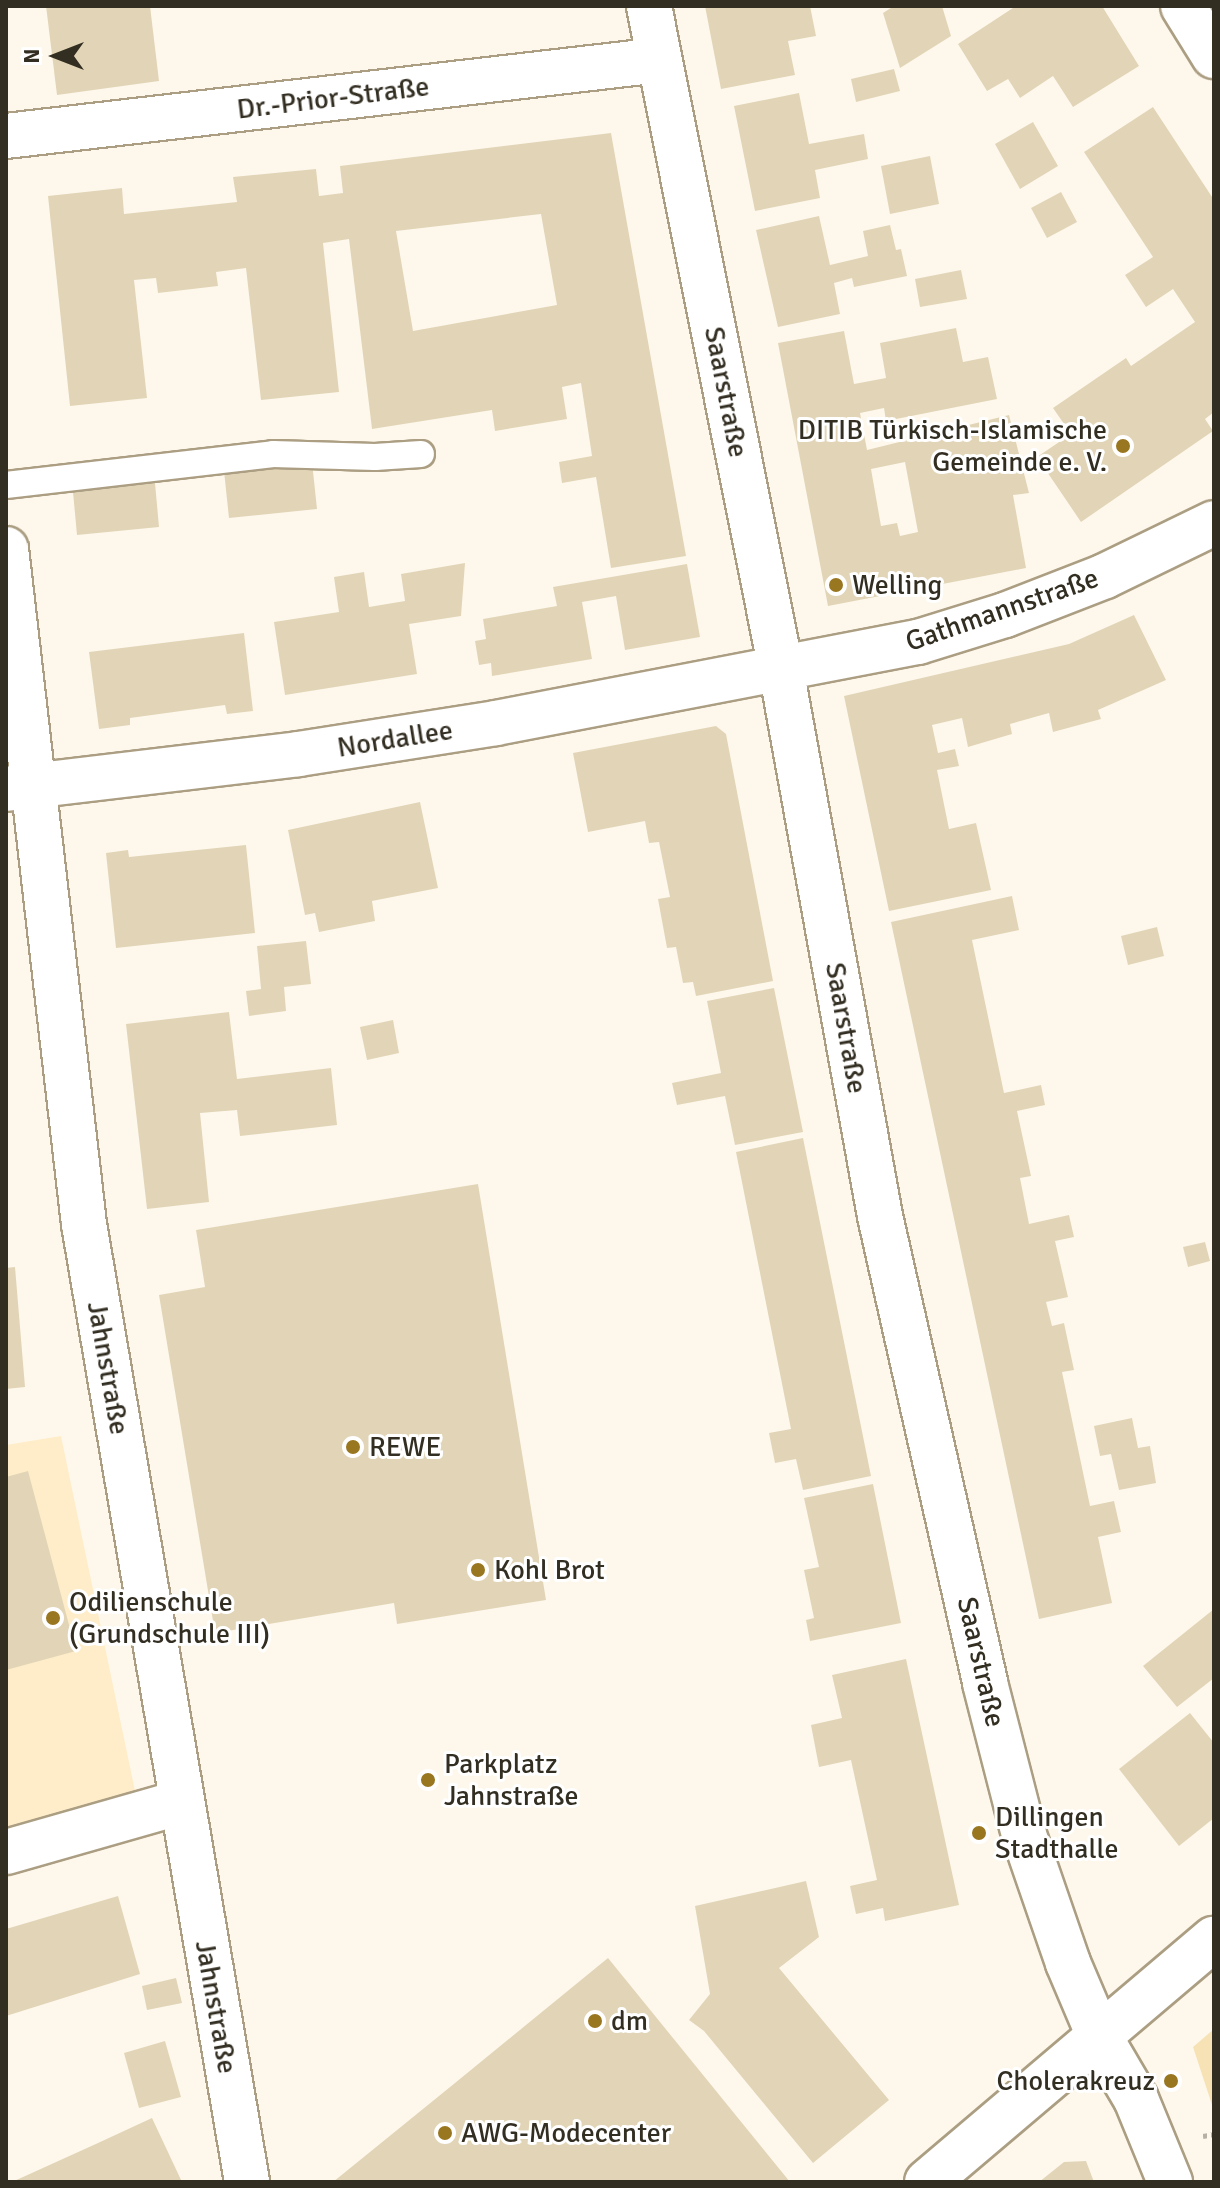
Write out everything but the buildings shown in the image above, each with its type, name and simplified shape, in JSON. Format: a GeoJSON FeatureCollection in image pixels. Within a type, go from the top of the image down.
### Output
{"type":"FeatureCollection","features":[{"type":"Feature","properties":{"kind":"street","name":"Saarstraße"},"geometry":{"type":"LineString","coordinates":[[649,6],[781,669],[880,1216],[985,1683],[1024,1835],[1068,1963],[1099,2036],[1136,2099],[1170,2182]]}},
{"type":"Feature","properties":{"kind":"street","name":"Dr.-Prior-Straße"},"geometry":{"type":"LineString","coordinates":[[6,136],[660,60]]}},
{"type":"Feature","properties":{"kind":"street","name":"Gathmannstraße"},"geometry":{"type":"LineString","coordinates":[[781,669],[918,642],[1005,615],[1105,576],[1214,523]]}},
{"type":"Feature","properties":{"kind":"street","name":"Jahnstraße"},"geometry":{"type":"LineString","coordinates":[[6,549],[18,787],[84,1224],[247,2182]]}},
{"type":"Feature","properties":{"kind":"street","name":"Nordallee"},"geometry":{"type":"LineString","coordinates":[[18,787],[298,754],[481,726],[781,669]]}},
{"type":"Feature","properties":{"kind":"street"},"geometry":{"type":"LineString","coordinates":[[6,1852],[181,1802]]}},
{"type":"Feature","properties":{"kind":"street"},"geometry":{"type":"LineString","coordinates":[[927,2182],[1214,1939]]}},
{"type":"Feature","properties":{"kind":"lane"},"geometry":{"type":"LineString","coordinates":[[6,485],[273,454],[375,457],[421,454]]}},
{"type":"Feature","properties":{"kind":"shaded area","name":"Odilienschule (Grundschule III)"},"geometry":{"type":"Polygon","coordinates":[[[61,1436],[135,1791],[6,1827],[6,1445],[61,1436]]]}},
{"type":"Feature","properties":{"kind":"shaded area"},"geometry":{"type":"Polygon","coordinates":[[[1214,2029],[1214,2111],[1193,2047],[1214,2029]]]}},
{"type":"Feature","properties":{"kind":"place","name":"DITIB Türkisch-Islamische Gemeinde e. V."},"geometry":{"type":"Point","coordinates":[1123,446]}},
{"type":"Feature","properties":{"kind":"place","name":"Welling"},"geometry":{"type":"Point","coordinates":[836,585]}},
{"type":"Feature","properties":{"kind":"place","name":"REWE"},"geometry":{"type":"Point","coordinates":[353,1447]}},
{"type":"Feature","properties":{"kind":"place","name":"Kohl Brot"},"geometry":{"type":"Point","coordinates":[478,1570]}},
{"type":"Feature","properties":{"kind":"place","name":"Odilienschule (Grundschule III)"},"geometry":{"type":"Point","coordinates":[53,1618]}},
{"type":"Feature","properties":{"kind":"place","name":"Parkplatz Jahnstraße"},"geometry":{"type":"Point","coordinates":[428,1780]}},
{"type":"Feature","properties":{"kind":"place","name":"Dillingen Stadthalle"},"geometry":{"type":"Point","coordinates":[979,1833]}},
{"type":"Feature","properties":{"kind":"place","name":"dm"},"geometry":{"type":"Point","coordinates":[595,2021]}},
{"type":"Feature","properties":{"kind":"place","name":"Cholerakreuz"},"geometry":{"type":"Point","coordinates":[1171,2081]}},
{"type":"Feature","properties":{"kind":"place","name":"AWG-Modecenter"},"geometry":{"type":"Point","coordinates":[445,2133]}}]}
